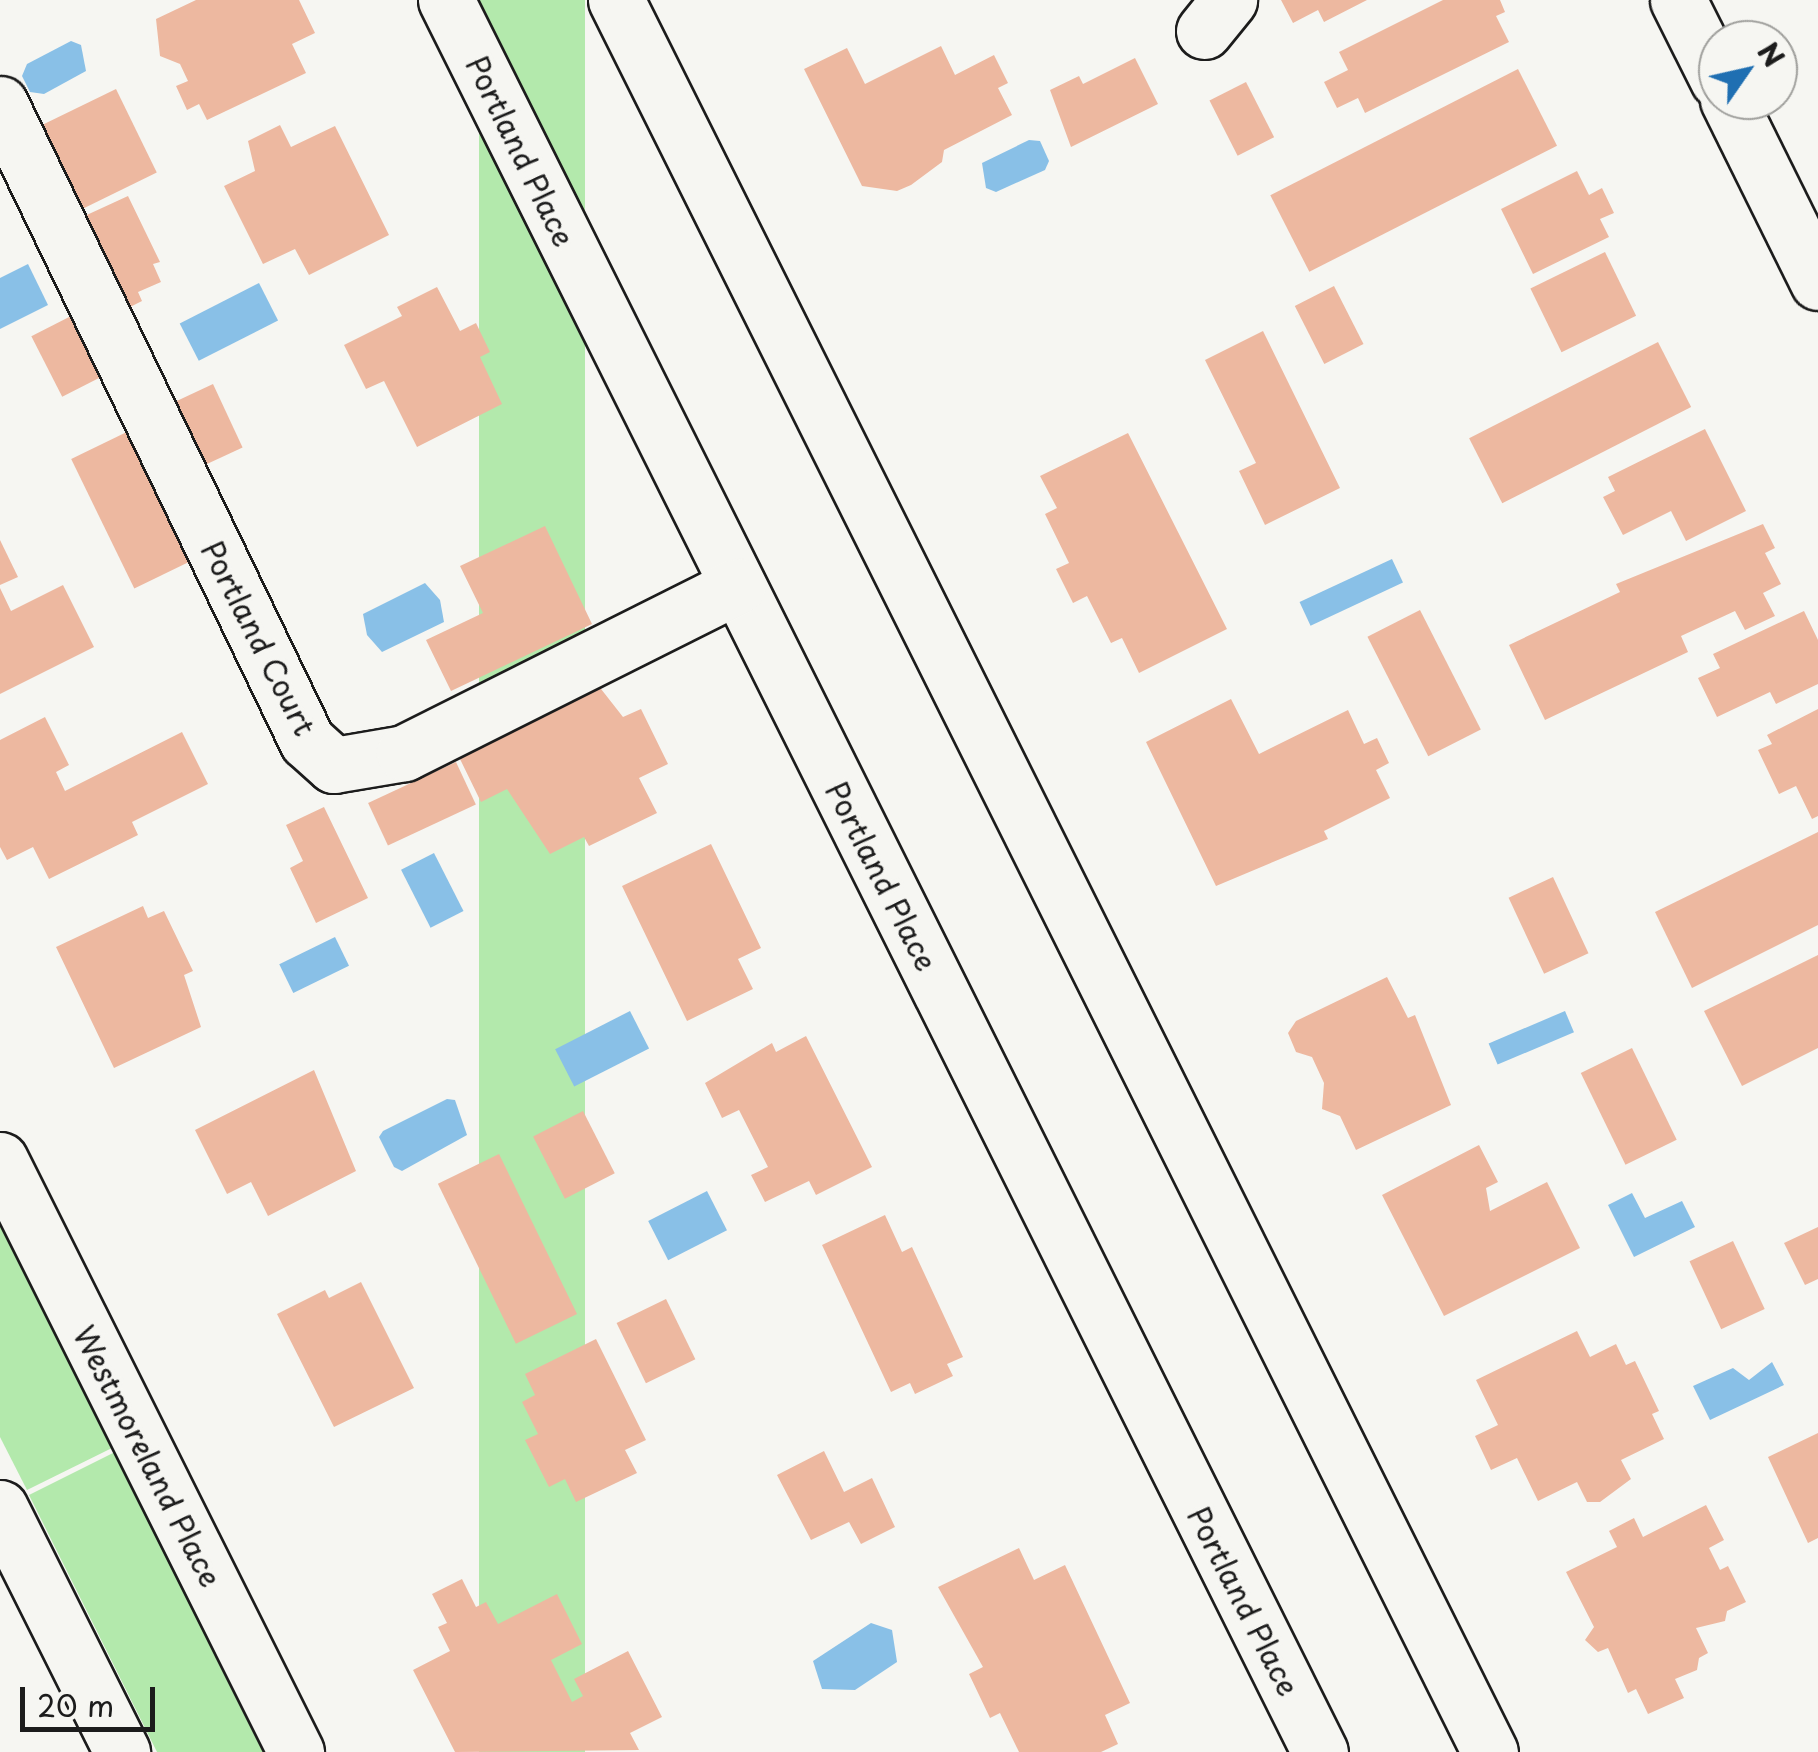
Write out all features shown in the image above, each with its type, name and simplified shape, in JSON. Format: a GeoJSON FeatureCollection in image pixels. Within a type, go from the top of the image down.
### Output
{"type":"FeatureCollection","features":[{"type":"Feature","properties":{"kind":"street","name":"Portland Place"},"geometry":{"type":"LineString","coordinates":[[446,0],[1320,1752]]}},
{"type":"Feature","properties":{"kind":"street"},"geometry":{"type":"LineString","coordinates":[[616,0],[1490,1752]]}},
{"type":"Feature","properties":{"kind":"street"},"geometry":{"type":"LineString","coordinates":[[1678,0],[1698,40]]}},
{"type":"Feature","properties":{"kind":"street","name":"Portland Court"},"geometry":{"type":"LineString","coordinates":[[0,104],[307,741],[334,765],[404,754],[738,586]]}},
{"type":"Feature","properties":{"kind":"street"},"geometry":{"type":"LineString","coordinates":[[1738,120],[1818,282]]}},
{"type":"Feature","properties":{"kind":"street","name":"Westmoreland Place"},"geometry":{"type":"LineString","coordinates":[[0,1160],[296,1752]]}},
{"type":"Feature","properties":{"kind":"street"},"geometry":{"type":"LineString","coordinates":[[0,1508],[122,1752]]}},
{"type":"Feature","properties":{"kind":"green space"},"geometry":{"type":"Polygon","coordinates":[[[479,0],[585,0],[585,1752],[479,1752],[479,0]]]}},
{"type":"Feature","properties":{"kind":"green space"},"geometry":{"type":"Polygon","coordinates":[[[0,1223],[112,1448],[27,1490],[0,1437],[0,1223]]]}},
{"type":"Feature","properties":{"kind":"green space"},"geometry":{"type":"Polygon","coordinates":[[[115,1452],[264,1752],[157,1752],[29,1495],[115,1452]]]}},
{"type":"Feature","properties":{"kind":"water"},"geometry":{"type":"Polygon","coordinates":[[[71,41],[81,45],[86,71],[44,94],[30,92],[22,76],[27,64],[71,41]]]}},
{"type":"Feature","properties":{"kind":"water"},"geometry":{"type":"Polygon","coordinates":[[[1029,140],[1040,141],[1049,161],[1045,170],[996,192],[986,188],[982,163],[1029,140]]]}},
{"type":"Feature","properties":{"kind":"water"},"geometry":{"type":"Polygon","coordinates":[[[28,264],[48,305],[0,329],[0,278],[28,264]]]}},
{"type":"Feature","properties":{"kind":"water"},"geometry":{"type":"Polygon","coordinates":[[[259,283],[278,320],[199,361],[180,323],[259,283]]]}},
{"type":"Feature","properties":{"kind":"water"},"geometry":{"type":"Polygon","coordinates":[[[1392,559],[1403,583],[1311,626],[1300,602],[1392,559]]]}},
{"type":"Feature","properties":{"kind":"water"},"geometry":{"type":"Polygon","coordinates":[[[425,583],[440,600],[444,622],[382,652],[367,635],[363,614],[425,583]]]}},
{"type":"Feature","properties":{"kind":"water"},"geometry":{"type":"Polygon","coordinates":[[[434,853],[464,911],[431,928],[401,870],[434,853]]]}},
{"type":"Feature","properties":{"kind":"water"},"geometry":{"type":"Polygon","coordinates":[[[335,937],[349,966],[293,993],[279,964],[335,937]]]}},
{"type":"Feature","properties":{"kind":"water"},"geometry":{"type":"Polygon","coordinates":[[[630,1011],[649,1048],[574,1087],[555,1049],[630,1011]]]}},
{"type":"Feature","properties":{"kind":"water"},"geometry":{"type":"Polygon","coordinates":[[[1565,1011],[1574,1032],[1498,1065],[1489,1043],[1565,1011]]]}},
{"type":"Feature","properties":{"kind":"water"},"geometry":{"type":"Polygon","coordinates":[[[447,1099],[455,1100],[467,1135],[402,1171],[394,1167],[379,1137],[383,1131],[447,1099]]]}},
{"type":"Feature","properties":{"kind":"water"},"geometry":{"type":"Polygon","coordinates":[[[707,1191],[727,1230],[668,1260],[648,1221],[707,1191]]]}},
{"type":"Feature","properties":{"kind":"water"},"geometry":{"type":"Polygon","coordinates":[[[1632,1193],[1645,1218],[1682,1201],[1695,1227],[1634,1257],[1608,1205],[1632,1193]]]}},
{"type":"Feature","properties":{"kind":"water"},"geometry":{"type":"Polygon","coordinates":[[[1772,1362],[1784,1385],[1710,1420],[1693,1386],[1733,1368],[1749,1380],[1772,1362]]]}},
{"type":"Feature","properties":{"kind":"water"},"geometry":{"type":"Polygon","coordinates":[[[871,1623],[892,1630],[897,1662],[855,1690],[822,1689],[813,1661],[871,1623]]]}},
{"type":"Feature","properties":{"kind":"building"},"geometry":{"type":"Polygon","coordinates":[[[196,0],[299,0],[315,33],[292,44],[306,73],[207,120],[199,104],[187,110],[176,86],[188,81],[180,64],[160,56],[156,19],[196,0]]]}},
{"type":"Feature","properties":{"kind":"building"},"geometry":{"type":"Polygon","coordinates":[[[1281,0],[1367,0],[1324,22],[1318,10],[1293,23],[1281,0]]]}},
{"type":"Feature","properties":{"kind":"building"},"geometry":{"type":"Polygon","coordinates":[[[1443,0],[1500,0],[1505,12],[1496,16],[1509,42],[1365,113],[1358,98],[1337,108],[1324,82],[1348,70],[1339,52],[1443,0]]]}},
{"type":"Feature","properties":{"kind":"building"},"geometry":{"type":"Polygon","coordinates":[[[941,46],[955,75],[994,55],[1008,83],[998,88],[1012,115],[944,150],[942,162],[911,185],[897,191],[862,186],[804,69],[847,48],[865,84],[941,46]]]}},
{"type":"Feature","properties":{"kind":"building"},"geometry":{"type":"Polygon","coordinates":[[[1135,58],[1158,104],[1071,147],[1050,90],[1079,76],[1083,84],[1135,58]]]}},
{"type":"Feature","properties":{"kind":"building"},"geometry":{"type":"Polygon","coordinates":[[[1518,69],[1557,146],[1309,272],[1270,195],[1518,69]]]}},
{"type":"Feature","properties":{"kind":"building"},"geometry":{"type":"Polygon","coordinates":[[[1246,82],[1274,137],[1238,156],[1209,101],[1246,82]]]}},
{"type":"Feature","properties":{"kind":"building"},"geometry":{"type":"Polygon","coordinates":[[[116,89],[157,173],[74,213],[33,129],[116,89]]]}},
{"type":"Feature","properties":{"kind":"building"},"geometry":{"type":"Polygon","coordinates":[[[280,125],[291,147],[335,126],[389,235],[309,275],[295,249],[263,264],[224,186],[255,171],[248,141],[280,125]]]}},
{"type":"Feature","properties":{"kind":"building"},"geometry":{"type":"Polygon","coordinates":[[[1577,171],[1589,195],[1602,188],[1614,213],[1600,219],[1609,237],[1533,274],[1501,209],[1577,171]]]}},
{"type":"Feature","properties":{"kind":"building"},"geometry":{"type":"Polygon","coordinates":[[[128,196],[160,262],[153,264],[161,282],[138,292],[142,301],[122,311],[78,219],[128,196]]]}},
{"type":"Feature","properties":{"kind":"building"},"geometry":{"type":"Polygon","coordinates":[[[1605,252],[1636,316],[1562,352],[1530,288],[1605,252]]]}},
{"type":"Feature","properties":{"kind":"building"},"geometry":{"type":"Polygon","coordinates":[[[1334,286],[1364,344],[1324,364],[1295,306],[1334,286]]]}},
{"type":"Feature","properties":{"kind":"building"},"geometry":{"type":"Polygon","coordinates":[[[437,287],[460,331],[476,323],[490,352],[480,357],[502,404],[417,447],[384,381],[366,389],[344,345],[402,316],[397,307],[437,287]]]}},
{"type":"Feature","properties":{"kind":"building"},"geometry":{"type":"Polygon","coordinates":[[[75,314],[106,375],[62,397],[31,336],[75,314]]]}},
{"type":"Feature","properties":{"kind":"building"},"geometry":{"type":"Polygon","coordinates":[[[1263,331],[1340,488],[1265,525],[1239,471],[1256,463],[1205,360],[1263,331]]]}},
{"type":"Feature","properties":{"kind":"building"},"geometry":{"type":"Polygon","coordinates":[[[1658,342],[1691,407],[1502,503],[1469,438],[1658,342]]]}},
{"type":"Feature","properties":{"kind":"building"},"geometry":{"type":"Polygon","coordinates":[[[213,384],[243,447],[195,470],[165,406],[213,384]]]}},
{"type":"Feature","properties":{"kind":"building"},"geometry":{"type":"Polygon","coordinates":[[[135,428],[198,557],[134,589],[71,459],[135,428]]]}},
{"type":"Feature","properties":{"kind":"building"},"geometry":{"type":"Polygon","coordinates":[[[1705,429],[1746,511],[1686,541],[1671,511],[1623,535],[1603,497],[1615,491],[1608,477],[1705,429]]]}},
{"type":"Feature","properties":{"kind":"building"},"geometry":{"type":"Polygon","coordinates":[[[1128,433],[1227,629],[1139,673],[1122,638],[1111,643],[1087,596],[1073,603],[1056,569],[1069,563],[1045,514],[1057,508],[1040,476],[1128,433]]]}},
{"type":"Feature","properties":{"kind":"building"},"geometry":{"type":"Polygon","coordinates":[[[1763,524],[1775,548],[1765,553],[1781,584],[1763,593],[1775,616],[1745,630],[1735,611],[1681,636],[1688,652],[1545,720],[1509,645],[1620,592],[1616,584],[1763,524]]]}},
{"type":"Feature","properties":{"kind":"building"},"geometry":{"type":"Polygon","coordinates":[[[545,526],[592,624],[451,691],[426,640],[483,613],[460,566],[545,526]]]}},
{"type":"Feature","properties":{"kind":"building"},"geometry":{"type":"Polygon","coordinates":[[[0,540],[18,577],[0,585],[0,540]]]}},
{"type":"Feature","properties":{"kind":"building"},"geometry":{"type":"Polygon","coordinates":[[[63,585],[94,647],[0,694],[0,588],[11,611],[63,585]]]}},
{"type":"Feature","properties":{"kind":"building"},"geometry":{"type":"Polygon","coordinates":[[[1420,610],[1481,729],[1428,756],[1367,637],[1420,610]]]}},
{"type":"Feature","properties":{"kind":"building"},"geometry":{"type":"Polygon","coordinates":[[[1804,611],[1818,640],[1818,684],[1776,704],[1770,692],[1717,717],[1698,678],[1720,668],[1713,654],[1804,611]]]}},
{"type":"Feature","properties":{"kind":"building"},"geometry":{"type":"Polygon","coordinates":[[[594,680],[623,717],[641,709],[668,764],[639,778],[657,813],[589,846],[584,837],[550,854],[507,789],[481,802],[459,757],[527,724],[523,715],[594,680]]]}},
{"type":"Feature","properties":{"kind":"building"},"geometry":{"type":"Polygon","coordinates":[[[1231,699],[1259,754],[1348,710],[1364,744],[1377,738],[1389,763],[1376,770],[1390,798],[1324,831],[1328,839],[1216,886],[1146,742],[1231,699]]]}},
{"type":"Feature","properties":{"kind":"building"},"geometry":{"type":"Polygon","coordinates":[[[1818,709],[1818,816],[1812,819],[1796,786],[1779,794],[1758,750],[1772,744],[1767,735],[1818,709]]]}},
{"type":"Feature","properties":{"kind":"building"},"geometry":{"type":"Polygon","coordinates":[[[45,717],[69,765],[56,772],[65,791],[182,732],[208,784],[132,822],[138,835],[49,879],[33,847],[7,860],[0,847],[0,740],[45,717]]]}},
{"type":"Feature","properties":{"kind":"building"},"geometry":{"type":"Polygon","coordinates":[[[456,762],[476,805],[388,846],[368,803],[456,762]]]}},
{"type":"Feature","properties":{"kind":"building"},"geometry":{"type":"Polygon","coordinates":[[[324,807],[368,898],[316,923],[290,868],[303,861],[286,825],[324,807]]]}},
{"type":"Feature","properties":{"kind":"building"},"geometry":{"type":"Polygon","coordinates":[[[1818,832],[1818,925],[1692,988],[1655,912],[1818,832]]]}},
{"type":"Feature","properties":{"kind":"building"},"geometry":{"type":"Polygon","coordinates":[[[711,844],[761,948],[738,959],[753,989],[687,1021],[622,886],[711,844]]]}},
{"type":"Feature","properties":{"kind":"building"},"geometry":{"type":"Polygon","coordinates":[[[1553,877],[1588,953],[1544,974],[1509,898],[1553,877]]]}},
{"type":"Feature","properties":{"kind":"building"},"geometry":{"type":"Polygon","coordinates":[[[143,906],[148,918],[164,911],[193,971],[184,975],[201,1027],[114,1068],[56,947],[143,906]]]}},
{"type":"Feature","properties":{"kind":"building"},"geometry":{"type":"Polygon","coordinates":[[[1818,955],[1818,1048],[1742,1086],[1704,1011],[1818,955]]]}},
{"type":"Feature","properties":{"kind":"building"},"geometry":{"type":"Polygon","coordinates":[[[1387,977],[1408,1018],[1415,1015],[1451,1105],[1356,1150],[1340,1116],[1322,1109],[1324,1083],[1312,1057],[1296,1052],[1288,1033],[1296,1021],[1387,977]]]}},
{"type":"Feature","properties":{"kind":"building"},"geometry":{"type":"Polygon","coordinates":[[[806,1036],[872,1167],[816,1195],[809,1181],[765,1202],[751,1175],[768,1167],[739,1110],[722,1118],[705,1083],[772,1043],[776,1052],[806,1036]]]}},
{"type":"Feature","properties":{"kind":"building"},"geometry":{"type":"Polygon","coordinates":[[[1632,1048],[1677,1140],[1625,1165],[1581,1073],[1632,1048]]]}},
{"type":"Feature","properties":{"kind":"building"},"geometry":{"type":"Polygon","coordinates":[[[314,1070],[356,1171],[268,1216],[251,1182],[227,1194],[195,1130],[314,1070]]]}},
{"type":"Feature","properties":{"kind":"building"},"geometry":{"type":"Polygon","coordinates":[[[583,1111],[615,1173],[565,1199],[533,1136],[583,1111]]]}},
{"type":"Feature","properties":{"kind":"building"},"geometry":{"type":"Polygon","coordinates":[[[1479,1145],[1498,1182],[1486,1188],[1490,1211],[1547,1182],[1580,1248],[1444,1316],[1382,1195],[1479,1145]]]}},
{"type":"Feature","properties":{"kind":"building"},"geometry":{"type":"Polygon","coordinates":[[[499,1154],[577,1314],[516,1344],[438,1184],[499,1154]]]}},
{"type":"Feature","properties":{"kind":"building"},"geometry":{"type":"Polygon","coordinates":[[[885,1215],[902,1252],[912,1247],[963,1357],[947,1364],[953,1376],[915,1394],[910,1383],[891,1392],[822,1245],[885,1215]]]}},
{"type":"Feature","properties":{"kind":"building"},"geometry":{"type":"Polygon","coordinates":[[[1818,1227],[1818,1279],[1805,1285],[1784,1243],[1818,1227]]]}},
{"type":"Feature","properties":{"kind":"building"},"geometry":{"type":"Polygon","coordinates":[[[1733,1241],[1765,1309],[1721,1329],[1689,1261],[1733,1241]]]}},
{"type":"Feature","properties":{"kind":"building"},"geometry":{"type":"Polygon","coordinates":[[[361,1282],[414,1388],[334,1427],[277,1314],[325,1290],[329,1298],[361,1282]]]}},
{"type":"Feature","properties":{"kind":"building"},"geometry":{"type":"Polygon","coordinates":[[[666,1299],[695,1359],[646,1383],[617,1323],[666,1299]]]}},
{"type":"Feature","properties":{"kind":"building"},"geometry":{"type":"Polygon","coordinates":[[[1577,1331],[1590,1357],[1616,1344],[1626,1365],[1635,1361],[1659,1411],[1652,1414],[1664,1439],[1621,1460],[1631,1479],[1600,1502],[1587,1502],[1577,1482],[1538,1501],[1517,1458],[1491,1470],[1475,1436],[1498,1425],[1476,1380],[1577,1331]]]}},
{"type":"Feature","properties":{"kind":"building"},"geometry":{"type":"Polygon","coordinates":[[[596,1339],[646,1440],[625,1450],[637,1473],[576,1502],[565,1479],[549,1487],[525,1440],[538,1434],[522,1402],[535,1395],[525,1374],[596,1339]]]}},
{"type":"Feature","properties":{"kind":"building"},"geometry":{"type":"Polygon","coordinates":[[[1818,1433],[1818,1538],[1808,1543],[1768,1457],[1818,1433]]]}},
{"type":"Feature","properties":{"kind":"building"},"geometry":{"type":"Polygon","coordinates":[[[824,1451],[844,1492],[872,1478],[895,1527],[861,1544],[849,1522],[811,1540],[777,1475],[824,1451]]]}},
{"type":"Feature","properties":{"kind":"building"},"geometry":{"type":"Polygon","coordinates":[[[1706,1505],[1724,1540],[1709,1548],[1720,1570],[1728,1566],[1746,1602],[1727,1611],[1725,1621],[1696,1628],[1708,1653],[1699,1658],[1697,1670],[1675,1679],[1684,1698],[1648,1714],[1636,1689],[1628,1693],[1608,1648],[1598,1652],[1585,1640],[1594,1627],[1566,1572],[1617,1547],[1609,1531],[1634,1518],[1643,1537],[1706,1505]]]}},
{"type":"Feature","properties":{"kind":"building"},"geometry":{"type":"Polygon","coordinates":[[[1019,1548],[1034,1580],[1065,1565],[1130,1703],[1105,1715],[1118,1744],[1101,1752],[1019,1752],[1000,1713],[990,1718],[969,1674],[983,1667],[938,1587],[1019,1548]]]}},
{"type":"Feature","properties":{"kind":"building"},"geometry":{"type":"Polygon","coordinates":[[[462,1579],[476,1607],[486,1602],[498,1624],[557,1594],[582,1644],[551,1660],[572,1702],[583,1696],[574,1679],[628,1651],[662,1717],[630,1733],[639,1750],[455,1752],[413,1670],[450,1651],[438,1627],[447,1623],[432,1594],[462,1579]]]}}]}
